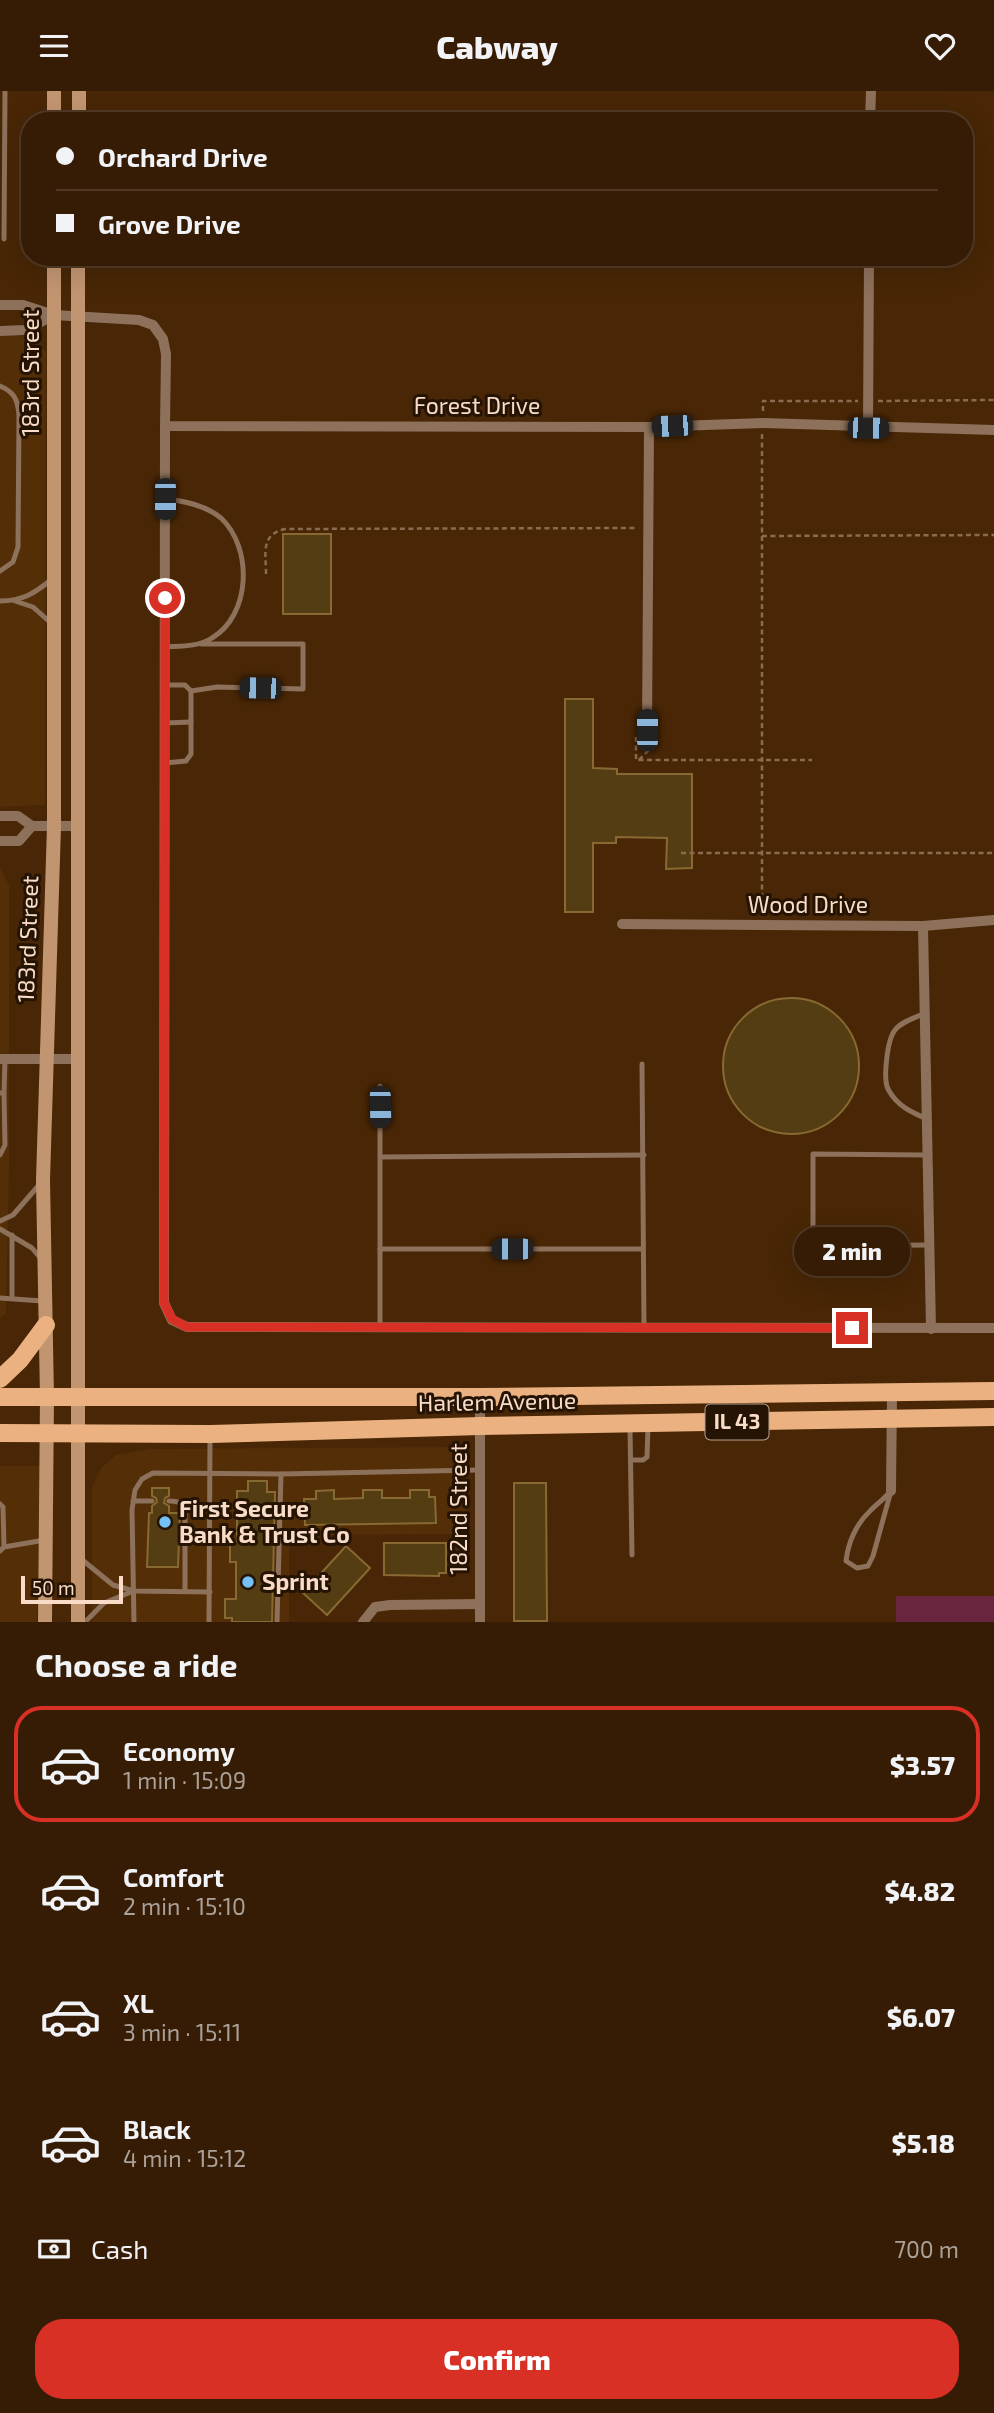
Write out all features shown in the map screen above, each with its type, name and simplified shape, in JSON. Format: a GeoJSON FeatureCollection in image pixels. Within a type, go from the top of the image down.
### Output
{"type":"FeatureCollection","features":[{"type":"Feature","properties":{"kind":"main road"},"geometry":{"type":"LineString","coordinates":[[0,1379],[20,1360],[46,1325]]}},
{"type":"Feature","properties":{"kind":"main road","name":"Harlem Avenue"},"geometry":{"type":"LineString","coordinates":[[0,1397],[480,1397],[994,1391]]}},
{"type":"Feature","properties":{"kind":"main road","name":"Harlem Avenue"},"geometry":{"type":"LineString","coordinates":[[0,1433],[209,1434],[480,1426],[994,1417]]}},
{"type":"Feature","properties":{"kind":"street"},"geometry":{"type":"LineString","coordinates":[[54,91],[54,112]]}},
{"type":"Feature","properties":{"kind":"street"},"geometry":{"type":"LineString","coordinates":[[79,91],[79,112]]}},
{"type":"Feature","properties":{"kind":"street"},"geometry":{"type":"LineString","coordinates":[[870,112],[871,91]]}},
{"type":"Feature","properties":{"kind":"street","name":"183rd Street"},"geometry":{"type":"LineString","coordinates":[[45,1622],[47,1397],[43,1180],[54,826],[54,266]]}},
{"type":"Feature","properties":{"kind":"street","name":"183rd Street"},"geometry":{"type":"LineString","coordinates":[[78,266],[78,1622]]}},
{"type":"Feature","properties":{"kind":"street"},"geometry":{"type":"LineString","coordinates":[[868,428],[869,266]]}},
{"type":"Feature","properties":{"kind":"street"},"geometry":{"type":"LineString","coordinates":[[0,305],[23,305],[54,315],[139,320],[153,325],[163,339],[166,353],[164,1303],[172,1319],[187,1327],[994,1328]]}},
{"type":"Feature","properties":{"kind":"street"},"geometry":{"type":"LineString","coordinates":[[0,331],[24,331],[54,315]]}},
{"type":"Feature","properties":{"kind":"street","name":"Forest Drive"},"geometry":{"type":"LineString","coordinates":[[165,426],[649,427],[763,423],[994,430]]}},
{"type":"Feature","properties":{"kind":"street"},"geometry":{"type":"LineString","coordinates":[[642,731],[649,427]]}},
{"type":"Feature","properties":{"kind":"street"},"geometry":{"type":"LineString","coordinates":[[0,816],[18,816],[32,826],[79,826]]}},
{"type":"Feature","properties":{"kind":"street"},"geometry":{"type":"LineString","coordinates":[[0,841],[19,841],[32,826]]}},
{"type":"Feature","properties":{"kind":"street","name":"Wood Drive"},"geometry":{"type":"LineString","coordinates":[[622,924],[923,926],[994,920]]}},
{"type":"Feature","properties":{"kind":"street"},"geometry":{"type":"LineString","coordinates":[[923,926],[930,1329]]}},
{"type":"Feature","properties":{"kind":"street"},"geometry":{"type":"LineString","coordinates":[[3,1059],[78,1059]]}},
{"type":"Feature","properties":{"kind":"street"},"geometry":{"type":"LineString","coordinates":[[891,1492],[892,1393]]}},
{"type":"Feature","properties":{"kind":"street","name":"182nd Street"},"geometry":{"type":"LineString","coordinates":[[480,1397],[480,1622]]}},
{"type":"Feature","properties":{"kind":"street"},"geometry":{"type":"LineString","coordinates":[[363,1622],[375,1607],[480,1604]]}},
{"type":"Feature","properties":{"kind":"lane"},"geometry":{"type":"LineString","coordinates":[[4,239],[2,131],[5,91]]}},
{"type":"Feature","properties":{"kind":"lane"},"geometry":{"type":"LineString","coordinates":[[0,386],[10,391],[18,402],[19,416],[18,547],[13,562],[0,571]]}},
{"type":"Feature","properties":{"kind":"lane"},"geometry":{"type":"LineString","coordinates":[[165,499],[187,501],[220,518],[233,533],[240,552],[243,579],[241,601],[232,619],[215,637],[201,644]]}},
{"type":"Feature","properties":{"kind":"lane"},"geometry":{"type":"LineString","coordinates":[[0,601],[15,601],[32,596],[54,576]]}},
{"type":"Feature","properties":{"kind":"lane"},"geometry":{"type":"LineString","coordinates":[[15,601],[33,607],[54,626]]}},
{"type":"Feature","properties":{"kind":"lane"},"geometry":{"type":"LineString","coordinates":[[165,647],[201,644],[303,644],[303,689],[217,687],[191,691]]}},
{"type":"Feature","properties":{"kind":"lane"},"geometry":{"type":"LineString","coordinates":[[165,685],[185,685],[191,691],[191,754],[182,762],[165,763]]}},
{"type":"Feature","properties":{"kind":"lane"},"geometry":{"type":"LineString","coordinates":[[165,723],[191,722]]}},
{"type":"Feature","properties":{"kind":"lane"},"geometry":{"type":"LineString","coordinates":[[925,1014],[908,1020],[894,1031],[887,1055],[887,1088],[905,1109],[927,1119]]}},
{"type":"Feature","properties":{"kind":"lane"},"geometry":{"type":"LineString","coordinates":[[0,1155],[5,1145],[3,1059]]}},
{"type":"Feature","properties":{"kind":"lane"},"geometry":{"type":"LineString","coordinates":[[642,1064],[644,1328]]}},
{"type":"Feature","properties":{"kind":"lane"},"geometry":{"type":"LineString","coordinates":[[380,1086],[380,1327]]}},
{"type":"Feature","properties":{"kind":"lane"},"geometry":{"type":"LineString","coordinates":[[928,1155],[813,1154],[813,1246],[929,1245]]}},
{"type":"Feature","properties":{"kind":"lane"},"geometry":{"type":"LineString","coordinates":[[381,1157],[644,1155]]}},
{"type":"Feature","properties":{"kind":"lane"},"geometry":{"type":"LineString","coordinates":[[0,1221],[13,1215],[43,1180]]}},
{"type":"Feature","properties":{"kind":"lane"},"geometry":{"type":"LineString","coordinates":[[0,1229],[33,1248],[45,1265]]}},
{"type":"Feature","properties":{"kind":"lane"},"geometry":{"type":"LineString","coordinates":[[12,1235],[12,1297]]}},
{"type":"Feature","properties":{"kind":"lane"},"geometry":{"type":"LineString","coordinates":[[380,1249],[643,1249]]}},
{"type":"Feature","properties":{"kind":"lane"},"geometry":{"type":"LineString","coordinates":[[0,1298],[45,1301]]}},
{"type":"Feature","properties":{"kind":"lane"},"geometry":{"type":"LineString","coordinates":[[632,1555],[631,1460],[639,1424]]}},
{"type":"Feature","properties":{"kind":"lane"},"geometry":{"type":"LineString","coordinates":[[631,1460],[643,1460],[647,1457],[639,1424]]}},
{"type":"Feature","properties":{"kind":"lane"},"geometry":{"type":"LineString","coordinates":[[209,1434],[209,1622]]}},
{"type":"Feature","properties":{"kind":"lane"},"geometry":{"type":"LineString","coordinates":[[134,1622],[135,1490],[142,1479],[153,1473],[281,1474],[480,1470]]}},
{"type":"Feature","properties":{"kind":"lane"},"geometry":{"type":"LineString","coordinates":[[277,1622],[281,1474]]}},
{"type":"Feature","properties":{"kind":"lane"},"geometry":{"type":"LineString","coordinates":[[891,1492],[873,1556],[868,1566],[857,1568],[846,1561],[848,1545],[869,1511],[891,1492]]}},
{"type":"Feature","properties":{"kind":"lane"},"geometry":{"type":"LineString","coordinates":[[134,1501],[152,1501]]}},
{"type":"Feature","properties":{"kind":"lane"},"geometry":{"type":"LineString","coordinates":[[169,1501],[183,1505],[185,1511],[185,1591]]}},
{"type":"Feature","properties":{"kind":"lane"},"geometry":{"type":"LineString","coordinates":[[0,1504],[3,1507],[2,1549],[46,1540]]}},
{"type":"Feature","properties":{"kind":"lane"},"geometry":{"type":"LineString","coordinates":[[77,1556],[113,1585],[134,1591],[209,1592]]}},
{"type":"Feature","properties":{"kind":"lane"},"geometry":{"type":"LineString","coordinates":[[85,1622],[104,1603],[134,1591]]}},
{"type":"Feature","properties":{"kind":"path"},"geometry":{"type":"LineString","coordinates":[[762,434],[762,916]]}},
{"type":"Feature","properties":{"kind":"path"},"geometry":{"type":"LineString","coordinates":[[266,575],[267,540],[274,531],[285,529],[636,528]]}},
{"type":"Feature","properties":{"kind":"path"},"geometry":{"type":"LineString","coordinates":[[762,536],[994,535]]}},
{"type":"Feature","properties":{"kind":"path"},"geometry":{"type":"LineString","coordinates":[[639,760],[636,760],[642,731]]}},
{"type":"Feature","properties":{"kind":"path"},"geometry":{"type":"LineString","coordinates":[[639,760],[654,745]]}},
{"type":"Feature","properties":{"kind":"path"},"geometry":{"type":"LineString","coordinates":[[639,760],[812,760]]}},
{"type":"Feature","properties":{"kind":"path"},"geometry":{"type":"LineString","coordinates":[[681,853],[994,853]]}},
{"type":"Feature","properties":{"kind":"shaded area"},"geometry":{"type":"Polygon","coordinates":[[[12,334],[32,339],[46,352],[45,805],[0,807],[0,336],[12,334]]]}},
{"type":"Feature","properties":{"kind":"shaded area"},"geometry":{"type":"Polygon","coordinates":[[[0,868],[9,885],[9,1170],[6,1314],[0,1317],[0,868]]]}},
{"type":"Feature","properties":{"kind":"shaded area"},"geometry":{"type":"Polygon","coordinates":[[[465,1447],[466,1534],[289,1535],[289,1622],[92,1622],[92,1487],[101,1468],[116,1455],[150,1449],[465,1447]]]}},
{"type":"Feature","properties":{"kind":"shaded area"},"geometry":{"type":"Polygon","coordinates":[[[0,1466],[40,1466],[37,1622],[0,1622],[0,1466]]]}},
{"type":"Feature","properties":{"kind":"shaded area"},"geometry":{"type":"Polygon","coordinates":[[[896,1596],[994,1596],[994,1622],[896,1622],[896,1596]]]}},
{"type":"Feature","properties":{"kind":"building"},"geometry":{"type":"Polygon","coordinates":[[[283,534],[331,534],[331,614],[283,614],[283,534]]]}},
{"type":"Feature","properties":{"kind":"building"},"geometry":{"type":"Polygon","coordinates":[[[565,699],[593,699],[593,768],[617,769],[617,774],[692,774],[692,868],[666,869],[667,838],[616,837],[616,843],[593,843],[593,912],[565,912],[565,699]]]}},
{"type":"Feature","properties":{"kind":"building"},"geometry":{"type":"Polygon","coordinates":[[[791,998],[817,1003],[839,1018],[854,1040],[859,1066],[854,1092],[839,1114],[817,1129],[791,1134],[765,1129],[743,1114],[728,1092],[723,1066],[728,1040],[743,1018],[765,1003],[791,998]]]}},
{"type":"Feature","properties":{"kind":"building"},"geometry":{"type":"Polygon","coordinates":[[[248,1481],[267,1481],[267,1492],[275,1492],[272,1622],[232,1622],[232,1618],[225,1618],[225,1599],[236,1599],[236,1562],[230,1562],[230,1542],[237,1542],[237,1491],[248,1491],[248,1481]]]}},
{"type":"Feature","properties":{"kind":"building"},"geometry":{"type":"Polygon","coordinates":[[[514,1483],[546,1483],[547,1621],[514,1621],[514,1483]]]}},
{"type":"Feature","properties":{"kind":"building","name":"First Secure Bank & Trust Co"},"geometry":{"type":"Polygon","coordinates":[[[152,1488],[169,1488],[169,1496],[164,1503],[169,1506],[169,1513],[180,1513],[178,1567],[147,1567],[149,1513],[152,1513],[152,1506],[157,1502],[152,1496],[152,1488]]]}},
{"type":"Feature","properties":{"kind":"building"},"geometry":{"type":"Polygon","coordinates":[[[334,1490],[334,1499],[363,1498],[363,1490],[382,1490],[382,1498],[410,1498],[410,1490],[429,1490],[429,1497],[435,1497],[436,1523],[305,1525],[304,1499],[316,1499],[316,1491],[334,1490]]]}},
{"type":"Feature","properties":{"kind":"building"},"geometry":{"type":"Polygon","coordinates":[[[384,1543],[446,1543],[446,1573],[439,1573],[439,1576],[384,1575],[384,1543]]]}},
{"type":"Feature","properties":{"kind":"building"},"geometry":{"type":"Polygon","coordinates":[[[346,1546],[370,1568],[327,1615],[303,1593],[346,1546]]]}},
{"type":"Feature","properties":{"kind":"place","name":"First Secure Bank & Trust Co"},"geometry":{"type":"Point","coordinates":[165,1522]}},
{"type":"Feature","properties":{"kind":"place","name":"Sprint"},"geometry":{"type":"Point","coordinates":[248,1582]}},
{"type":"Feature","properties":{"kind":"route"},"geometry":{"type":"LineString","coordinates":[[165,598],[164,1303],[172,1319],[187,1327],[852,1328]]}}]}
